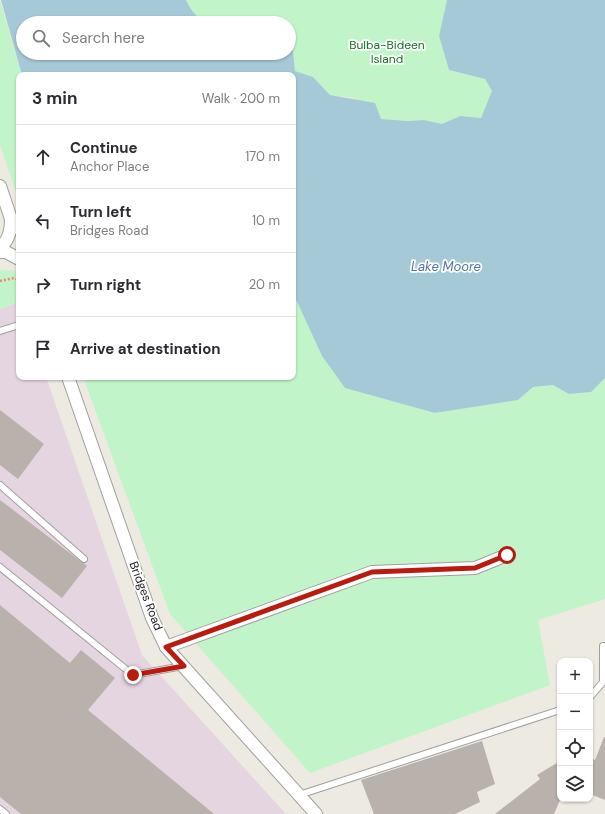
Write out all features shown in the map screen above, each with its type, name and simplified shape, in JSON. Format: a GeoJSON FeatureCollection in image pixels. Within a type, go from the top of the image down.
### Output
{"type":"FeatureCollection","features":[{"type":"Feature","properties":{"kind":"street"},"geometry":{"type":"LineString","coordinates":[[0,186],[11,219],[16,226]]}},
{"type":"Feature","properties":{"kind":"street"},"geometry":{"type":"LineString","coordinates":[[0,247],[8,237],[11,227],[11,219]]}},
{"type":"Feature","properties":{"kind":"street"},"geometry":{"type":"LineString","coordinates":[[0,252],[6,252],[16,257]]}},
{"type":"Feature","properties":{"kind":"street","name":"Bridges Road"},"geometry":{"type":"LineString","coordinates":[[69,380],[152,618],[166,647],[316,814]]}},
{"type":"Feature","properties":{"kind":"street"},"geometry":{"type":"LineString","coordinates":[[166,647],[372,572],[475,568],[507,555]]}},
{"type":"Feature","properties":{"kind":"lane"},"geometry":{"type":"LineString","coordinates":[[0,331],[16,326]]}},
{"type":"Feature","properties":{"kind":"lane"},"geometry":{"type":"LineString","coordinates":[[0,485],[84,558]]}},
{"type":"Feature","properties":{"kind":"lane"},"geometry":{"type":"LineString","coordinates":[[0,567],[133,675],[184,666]]}},
{"type":"Feature","properties":{"kind":"lane"},"geometry":{"type":"LineString","coordinates":[[593,694],[603,682],[603,646]]}},
{"type":"Feature","properties":{"kind":"lane"},"geometry":{"type":"LineString","coordinates":[[299,795],[557,711]]}},
{"type":"Feature","properties":{"kind":"lane"},"geometry":{"type":"LineString","coordinates":[[0,809],[6,814]]}},
{"type":"Feature","properties":{"kind":"path"},"geometry":{"type":"LineString","coordinates":[[0,281],[16,279]]}},
{"type":"Feature","properties":{"kind":"shaded area"},"geometry":{"type":"Polygon","coordinates":[[[16,303],[16,380],[47,380],[142,655],[286,814],[0,814],[0,309],[16,303]]]}},
{"type":"Feature","properties":{"kind":"green space"},"geometry":{"type":"Polygon","coordinates":[[[0,0],[16,55],[16,60],[18,60],[21,72],[16,72],[16,192],[0,145],[0,0]]]}},
{"type":"Feature","properties":{"kind":"green space","name":"Bulba-Bideen Island"},"geometry":{"type":"Polygon","coordinates":[[[186,0],[447,0],[439,36],[449,70],[485,79],[492,91],[481,118],[460,116],[442,124],[424,120],[408,121],[381,119],[354,98],[330,95],[313,77],[295,71],[293,60],[296,60],[296,16],[197,16],[186,0]]]}},
{"type":"Feature","properties":{"kind":"green space"},"geometry":{"type":"Polygon","coordinates":[[[0,270],[16,271],[16,303],[0,309],[0,270]]]}},
{"type":"Feature","properties":{"kind":"green space"},"geometry":{"type":"Polygon","coordinates":[[[296,300],[322,356],[345,388],[436,413],[517,400],[533,387],[553,385],[569,394],[591,392],[605,378],[605,599],[538,620],[550,685],[310,773],[170,614],[84,380],[296,380],[296,300]]]}},
{"type":"Feature","properties":{"kind":"water","name":"Lake Moore"},"geometry":{"type":"Polygon","coordinates":[[[1,0],[186,0],[190,8],[197,16],[16,16],[16,54],[1,0]]]}},
{"type":"Feature","properties":{"kind":"water","name":"Lake Moore"},"geometry":{"type":"Polygon","coordinates":[[[447,0],[605,0],[605,378],[591,392],[569,394],[553,385],[533,387],[518,400],[435,413],[345,388],[322,356],[296,300],[296,72],[21,72],[18,60],[294,60],[295,71],[313,77],[330,95],[375,103],[381,119],[408,121],[424,120],[442,124],[460,116],[481,118],[492,91],[485,79],[449,70],[439,36],[447,0]]]}},
{"type":"Feature","properties":{"kind":"building"},"geometry":{"type":"Polygon","coordinates":[[[0,410],[44,444],[18,479],[0,465],[0,410]]]}},
{"type":"Feature","properties":{"kind":"building"},"geometry":{"type":"Polygon","coordinates":[[[0,500],[87,566],[62,598],[0,550],[0,500]]]}},
{"type":"Feature","properties":{"kind":"building"},"geometry":{"type":"Polygon","coordinates":[[[0,605],[70,663],[81,650],[115,678],[88,710],[214,814],[21,814],[0,797],[0,605]]]}},
{"type":"Feature","properties":{"kind":"building"},"geometry":{"type":"Polygon","coordinates":[[[605,737],[605,800],[593,795],[593,759],[595,760],[605,737]]]}},
{"type":"Feature","properties":{"kind":"building"},"geometry":{"type":"Polygon","coordinates":[[[482,741],[495,784],[477,792],[480,802],[455,814],[374,814],[361,780],[482,741]]]}},
{"type":"Feature","properties":{"kind":"building"},"geometry":{"type":"Polygon","coordinates":[[[557,763],[557,802],[559,802],[554,814],[495,814],[540,779],[537,775],[557,763]]]}},
{"type":"Feature","properties":{"kind":"route"},"geometry":{"type":"LineString","coordinates":[[133,675],[184,666],[166,647],[372,572],[475,568],[507,555]]}}]}
